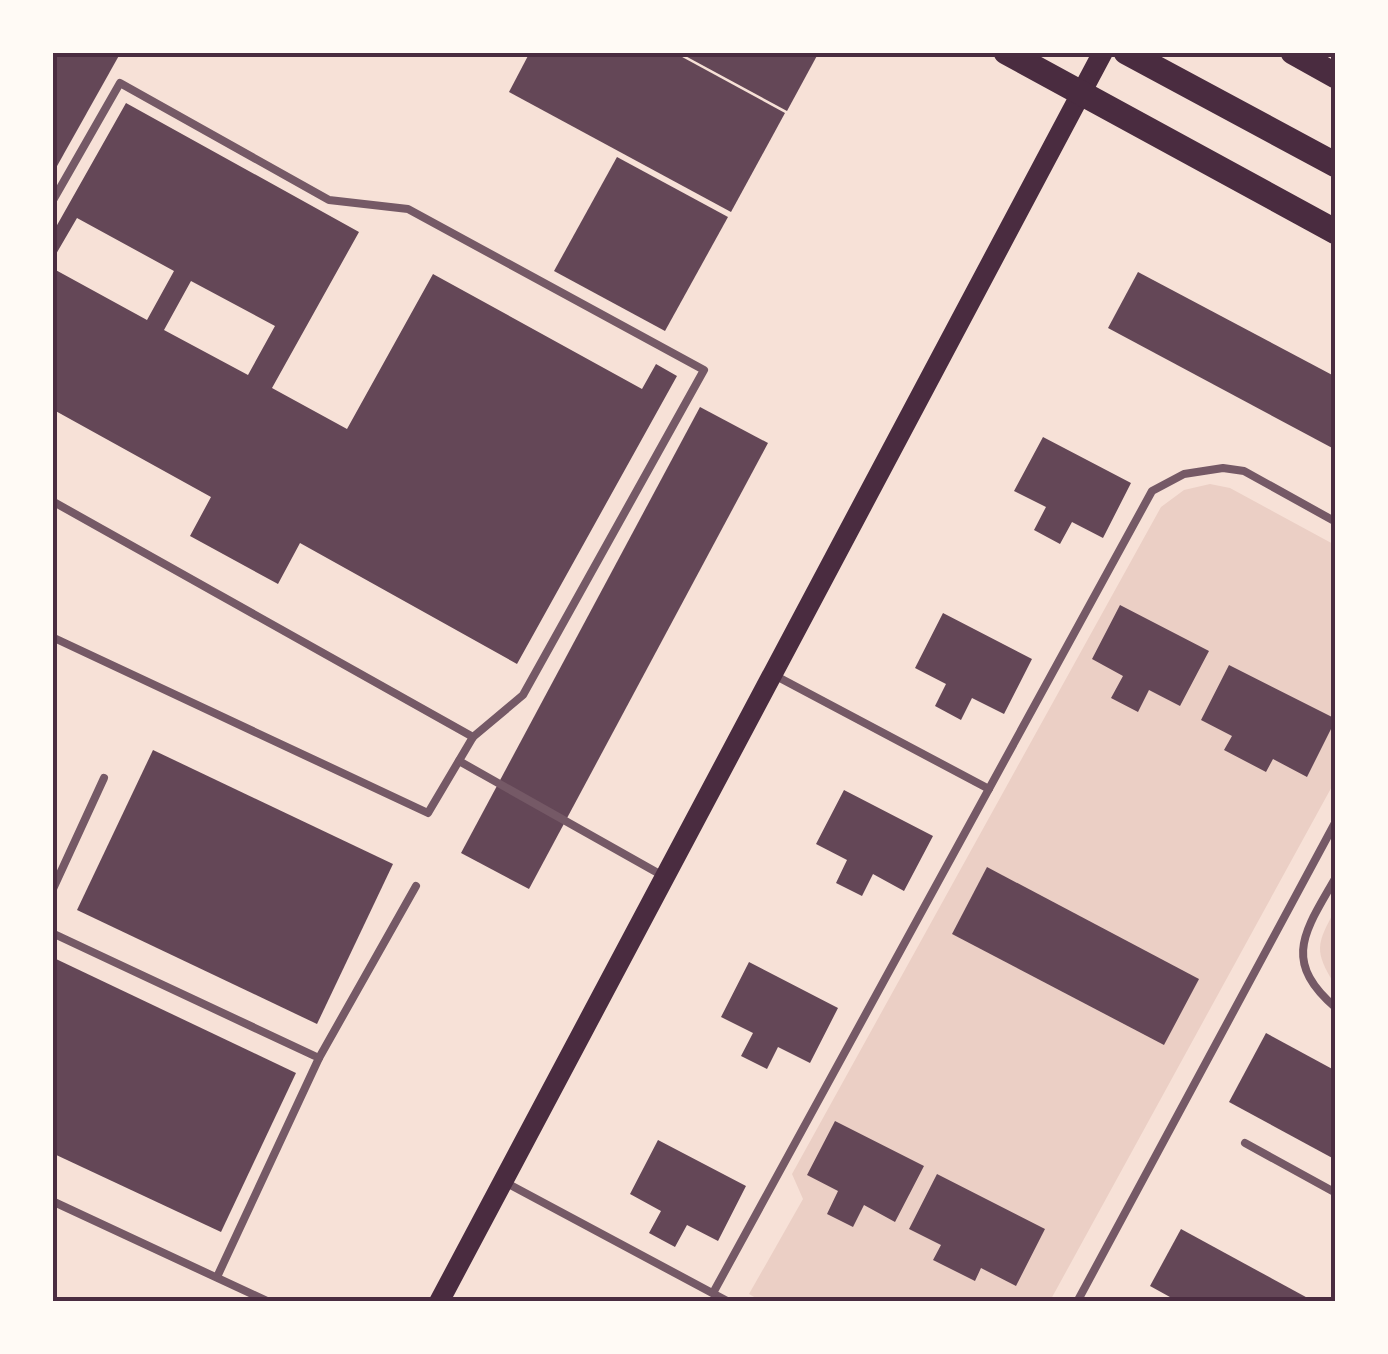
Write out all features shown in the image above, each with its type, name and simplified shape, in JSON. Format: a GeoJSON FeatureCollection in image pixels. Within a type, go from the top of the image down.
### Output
{"type":"FeatureCollection","features":[{"type":"Feature","properties":{"kind":"main road"},"geometry":{"type":"LineString","coordinates":[[1006,52],[1336,232]]}},
{"type":"Feature","properties":{"kind":"main road"},"geometry":{"type":"LineString","coordinates":[[439,1302],[1103,52]]}},
{"type":"Feature","properties":{"kind":"main road"},"geometry":{"type":"LineString","coordinates":[[1126,52],[1336,165]]}},
{"type":"Feature","properties":{"kind":"main road"},"geometry":{"type":"LineString","coordinates":[[1293,52],[1336,76]]}},
{"type":"Feature","properties":{"kind":"lane"},"geometry":{"type":"LineString","coordinates":[[52,202],[120,83],[330,200],[408,209],[704,370],[523,695],[472,736],[428,813],[52,637]]}},
{"type":"Feature","properties":{"kind":"lane"},"geometry":{"type":"LineString","coordinates":[[713,1293],[1152,492],[1184,474],[1224,468],[1244,471],[1336,522]]}},
{"type":"Feature","properties":{"kind":"lane"},"geometry":{"type":"LineString","coordinates":[[52,501],[472,736]]}},
{"type":"Feature","properties":{"kind":"lane"},"geometry":{"type":"LineString","coordinates":[[772,674],[989,789]]}},
{"type":"Feature","properties":{"kind":"lane"},"geometry":{"type":"LineString","coordinates":[[459,760],[665,876]]}},
{"type":"Feature","properties":{"kind":"lane"},"geometry":{"type":"LineString","coordinates":[[52,890],[104,778]]}},
{"type":"Feature","properties":{"kind":"lane"},"geometry":{"type":"LineString","coordinates":[[1077,1302],[1336,821]]}},
{"type":"Feature","properties":{"kind":"lane"},"geometry":{"type":"LineString","coordinates":[[1336,877],[1305,932],[1301,961],[1320,994],[1336,1008]]}},
{"type":"Feature","properties":{"kind":"lane"},"geometry":{"type":"LineString","coordinates":[[217,1277],[319,1058],[416,886]]}},
{"type":"Feature","properties":{"kind":"lane"},"geometry":{"type":"LineString","coordinates":[[52,934],[319,1058]]}},
{"type":"Feature","properties":{"kind":"lane"},"geometry":{"type":"LineString","coordinates":[[1245,1143],[1336,1192]]}},
{"type":"Feature","properties":{"kind":"lane"},"geometry":{"type":"LineString","coordinates":[[503,1181],[729,1302]]}},
{"type":"Feature","properties":{"kind":"lane"},"geometry":{"type":"LineString","coordinates":[[52,1201],[269,1302]]}},
{"type":"Feature","properties":{"kind":"shaded area"},"geometry":{"type":"Polygon","coordinates":[[[1210,484],[1230,488],[1335,545],[1335,781],[1050,1301],[763,1302],[749,1294],[803,1199],[792,1174],[1161,507],[1184,490],[1210,484]]]}},
{"type":"Feature","properties":{"kind":"shaded area"},"geometry":{"type":"Polygon","coordinates":[[[1335,910],[1335,985],[1323,964],[1320,948],[1335,910]]]}},
{"type":"Feature","properties":{"kind":"building"},"geometry":{"type":"Polygon","coordinates":[[[52,52],[121,52],[52,175],[52,52]]]}},
{"type":"Feature","properties":{"kind":"building"},"geometry":{"type":"Polygon","coordinates":[[[530,52],[673,52],[785,113],[731,212],[509,92],[530,52]]]}},
{"type":"Feature","properties":{"kind":"building"},"geometry":{"type":"Polygon","coordinates":[[[678,52],[819,52],[787,111],[678,52]]]}},
{"type":"Feature","properties":{"kind":"building"},"geometry":{"type":"Polygon","coordinates":[[[126,103],[359,232],[272,388],[347,429],[433,274],[642,389],[656,364],[677,376],[517,664],[300,543],[278,584],[190,536],[211,497],[52,409],[52,268],[147,320],[174,271],[77,218],[52,261],[52,234],[126,103]],[[191,281],[164,330],[248,375],[275,326],[191,281]]]}},
{"type":"Feature","properties":{"kind":"building"},"geometry":{"type":"Polygon","coordinates":[[[617,157],[728,217],[665,331],[554,271],[617,157]]]}},
{"type":"Feature","properties":{"kind":"building"},"geometry":{"type":"Polygon","coordinates":[[[1138,272],[1336,377],[1336,450],[1108,328],[1138,272]]]}},
{"type":"Feature","properties":{"kind":"building"},"geometry":{"type":"Polygon","coordinates":[[[700,407],[768,443],[529,889],[461,853],[700,407]]]}},
{"type":"Feature","properties":{"kind":"building"},"geometry":{"type":"Polygon","coordinates":[[[1043,437],[1131,483],[1103,538],[1072,522],[1060,544],[1034,530],[1046,507],[1014,491],[1043,437]]]}},
{"type":"Feature","properties":{"kind":"building"},"geometry":{"type":"Polygon","coordinates":[[[1120,605],[1209,651],[1180,706],[1149,690],[1138,712],[1111,698],[1123,676],[1092,659],[1120,605]]]}},
{"type":"Feature","properties":{"kind":"building"},"geometry":{"type":"Polygon","coordinates":[[[943,613],[1032,659],[1004,714],[972,698],[961,720],[935,706],[946,684],[915,668],[943,613]]]}},
{"type":"Feature","properties":{"kind":"building"},"geometry":{"type":"Polygon","coordinates":[[[1229,665],[1336,719],[1307,777],[1273,759],[1266,772],[1224,750],[1232,736],[1201,720],[1229,665]]]}},
{"type":"Feature","properties":{"kind":"building"},"geometry":{"type":"Polygon","coordinates":[[[153,750],[393,864],[317,1024],[77,910],[153,750]]]}},
{"type":"Feature","properties":{"kind":"building"},"geometry":{"type":"Polygon","coordinates":[[[844,790],[933,836],[904,891],[873,874],[862,896],[836,883],[847,860],[816,844],[844,790]]]}},
{"type":"Feature","properties":{"kind":"building"},"geometry":{"type":"Polygon","coordinates":[[[987,867],[1199,979],[1164,1045],[952,934],[987,867]]]}},
{"type":"Feature","properties":{"kind":"building"},"geometry":{"type":"Polygon","coordinates":[[[56,959],[296,1073],[221,1232],[52,1153],[52,966],[56,959]]]}},
{"type":"Feature","properties":{"kind":"building"},"geometry":{"type":"Polygon","coordinates":[[[749,962],[838,1008],[810,1063],[778,1047],[767,1069],[741,1056],[753,1033],[721,1017],[749,962]]]}},
{"type":"Feature","properties":{"kind":"building"},"geometry":{"type":"Polygon","coordinates":[[[1266,1033],[1336,1071],[1336,1160],[1229,1102],[1266,1033]]]}},
{"type":"Feature","properties":{"kind":"building"},"geometry":{"type":"Polygon","coordinates":[[[835,1121],[924,1166],[895,1222],[864,1205],[853,1227],[827,1214],[838,1191],[807,1175],[835,1121]]]}},
{"type":"Feature","properties":{"kind":"building"},"geometry":{"type":"Polygon","coordinates":[[[658,1140],[746,1186],[718,1241],[687,1225],[675,1247],[649,1233],[661,1211],[630,1194],[658,1140]]]}},
{"type":"Feature","properties":{"kind":"building"},"geometry":{"type":"Polygon","coordinates":[[[937,1174],[1045,1229],[1016,1286],[981,1268],[975,1281],[933,1260],[941,1245],[909,1229],[937,1174]]]}},
{"type":"Feature","properties":{"kind":"building"},"geometry":{"type":"Polygon","coordinates":[[[1181,1229],[1315,1302],[1179,1302],[1150,1286],[1181,1229]]]}}]}
